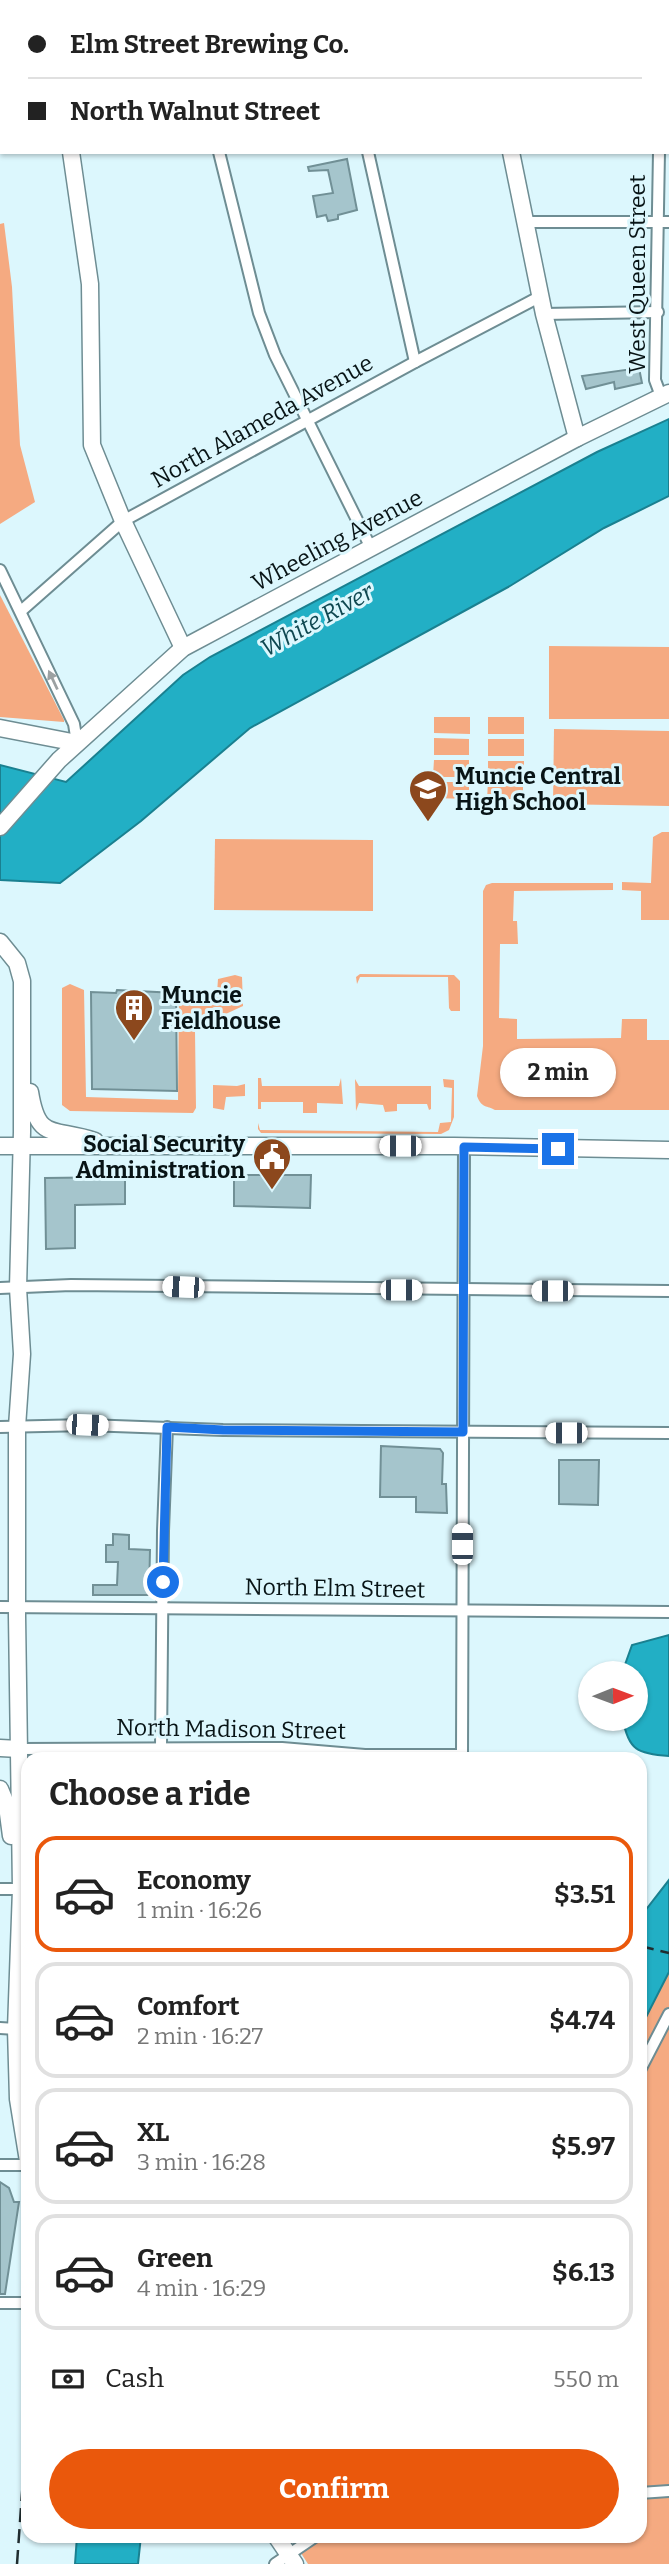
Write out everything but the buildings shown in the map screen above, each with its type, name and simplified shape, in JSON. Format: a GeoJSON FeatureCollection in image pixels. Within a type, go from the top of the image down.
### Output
{"type":"FeatureCollection","features":[{"type":"Feature","properties":{"kind":"main road"},"geometry":{"type":"LineString","coordinates":[[71,154],[90,284],[92,444],[123,521],[183,648]]}},
{"type":"Feature","properties":{"kind":"main road"},"geometry":{"type":"LineString","coordinates":[[511,154],[544,314],[577,438]]}},
{"type":"Feature","properties":{"kind":"main road","name":"Wheeling Avenue"},"geometry":{"type":"LineString","coordinates":[[2,825],[52,766],[183,648],[577,438],[665,395]]}},
{"type":"Feature","properties":{"kind":"main road"},"geometry":{"type":"LineString","coordinates":[[0,728],[77,743]]}},
{"type":"Feature","properties":{"kind":"main road"},"geometry":{"type":"LineString","coordinates":[[0,942],[18,963],[20,971],[22,1058],[18,1288],[22,1354],[17,1427],[21,1889],[8,2029],[21,2118]]}},
{"type":"Feature","properties":{"kind":"main road"},"geometry":{"type":"LineString","coordinates":[[22,1058],[34,1115],[40,1125],[48,1130],[70,1133],[110,1146]]}},
{"type":"Feature","properties":{"kind":"main road"},"geometry":{"type":"LineString","coordinates":[[0,1146],[669,1150]]}},
{"type":"Feature","properties":{"kind":"main road","name":"North Madison Street"},"geometry":{"type":"LineString","coordinates":[[0,1748],[19,1749]]}},
{"type":"Feature","properties":{"kind":"main road"},"geometry":{"type":"LineString","coordinates":[[0,1789],[7,1806],[12,1844],[20,1868]]}},
{"type":"Feature","properties":{"kind":"main road"},"geometry":{"type":"LineString","coordinates":[[279,2543],[286,2561]]}},
{"type":"Feature","properties":{"kind":"street"},"geometry":{"type":"LineString","coordinates":[[219,154],[258,313],[275,355],[371,548]]}},
{"type":"Feature","properties":{"kind":"street"},"geometry":{"type":"LineString","coordinates":[[368,154],[415,362]]}},
{"type":"Feature","properties":{"kind":"street","name":"West Queen Street"},"geometry":{"type":"LineString","coordinates":[[659,154],[664,222],[655,380],[665,395]]}},
{"type":"Feature","properties":{"kind":"street"},"geometry":{"type":"LineString","coordinates":[[527,222],[664,222]]}},
{"type":"Feature","properties":{"kind":"street","name":"North Alameda Avenue"},"geometry":{"type":"LineString","coordinates":[[21,611],[123,521],[541,296]]}},
{"type":"Feature","properties":{"kind":"street"},"geometry":{"type":"LineString","coordinates":[[544,314],[658,312]]}},
{"type":"Feature","properties":{"kind":"street"},"geometry":{"type":"LineString","coordinates":[[0,570],[74,724],[77,743]]}},
{"type":"Feature","properties":{"kind":"street"},"geometry":{"type":"LineString","coordinates":[[462,1610],[464,1147]]}},
{"type":"Feature","properties":{"kind":"street"},"geometry":{"type":"LineString","coordinates":[[0,1288],[83,1285],[669,1291]]}},
{"type":"Feature","properties":{"kind":"street"},"geometry":{"type":"LineString","coordinates":[[0,1427],[87,1425],[223,1430],[669,1433]]}},
{"type":"Feature","properties":{"kind":"street"},"geometry":{"type":"LineString","coordinates":[[161,1746],[167,1427]]}},
{"type":"Feature","properties":{"kind":"street","name":"North Elm Street"},"geometry":{"type":"LineString","coordinates":[[0,1606],[669,1612]]}},
{"type":"Feature","properties":{"kind":"street","name":"North Madison Street"},"geometry":{"type":"LineString","coordinates":[[461,1752],[462,1610]]}},
{"type":"Feature","properties":{"kind":"street","name":"North Madison Street"},"geometry":{"type":"LineString","coordinates":[[19,1749],[161,1746],[282,1748],[329,1752]]}},
{"type":"Feature","properties":{"kind":"street"},"geometry":{"type":"LineString","coordinates":[[0,1889],[21,1889]]}},
{"type":"Feature","properties":{"kind":"street"},"geometry":{"type":"LineString","coordinates":[[647,2056],[669,2014]]}},
{"type":"Feature","properties":{"kind":"street"},"geometry":{"type":"LineString","coordinates":[[0,2165],[21,2164]]}},
{"type":"Feature","properties":{"kind":"street"},"geometry":{"type":"LineString","coordinates":[[0,2303],[21,2303]]}},
{"type":"Feature","properties":{"kind":"street"},"geometry":{"type":"LineString","coordinates":[[647,2493],[669,2491]]}},
{"type":"Feature","properties":{"kind":"street"},"geometry":{"type":"LineString","coordinates":[[286,2561],[308,2543]]}},
{"type":"Feature","properties":{"kind":"shaded area"},"geometry":{"type":"Polygon","coordinates":[[[4,223],[12,287],[20,445],[35,502],[0,524],[0,224],[4,223]]]}},
{"type":"Feature","properties":{"kind":"shaded area"},"geometry":{"type":"Polygon","coordinates":[[[0,595],[64,720],[64,722],[0,717],[0,595]]]}},
{"type":"Feature","properties":{"kind":"shaded area"},"geometry":{"type":"Polygon","coordinates":[[[549,646],[669,647],[669,719],[549,719],[549,646]]]}},
{"type":"Feature","properties":{"kind":"shaded area"},"geometry":{"type":"Polygon","coordinates":[[[434,717],[470,717],[470,734],[434,733],[434,717]]]}},
{"type":"Feature","properties":{"kind":"shaded area"},"geometry":{"type":"Polygon","coordinates":[[[488,717],[524,717],[524,734],[488,734],[488,717]]]}},
{"type":"Feature","properties":{"kind":"shaded area"},"geometry":{"type":"Polygon","coordinates":[[[554,729],[669,731],[669,806],[553,804],[554,729]]]}},
{"type":"Feature","properties":{"kind":"shaded area"},"geometry":{"type":"Polygon","coordinates":[[[434,738],[469,739],[469,755],[434,755],[434,738]]]}},
{"type":"Feature","properties":{"kind":"shaded area"},"geometry":{"type":"Polygon","coordinates":[[[488,739],[524,739],[524,756],[488,756],[488,739]]]}},
{"type":"Feature","properties":{"kind":"shaded area"},"geometry":{"type":"Polygon","coordinates":[[[434,760],[469,760],[469,777],[433,777],[434,760]]]}},
{"type":"Feature","properties":{"kind":"shaded area"},"geometry":{"type":"Polygon","coordinates":[[[488,761],[524,761],[524,778],[488,777],[488,761]]]}},
{"type":"Feature","properties":{"kind":"shaded area"},"geometry":{"type":"Polygon","coordinates":[[[433,782],[469,782],[469,799],[433,798],[433,782]]]}},
{"type":"Feature","properties":{"kind":"shaded area"},"geometry":{"type":"Polygon","coordinates":[[[488,782],[523,783],[523,799],[487,799],[488,782]]]}},
{"type":"Feature","properties":{"kind":"shaded area"},"geometry":{"type":"Polygon","coordinates":[[[669,832],[669,920],[641,920],[641,891],[622,890],[622,882],[651,883],[653,837],[669,832]]]}},
{"type":"Feature","properties":{"kind":"shaded area"},"geometry":{"type":"Polygon","coordinates":[[[215,839],[373,840],[373,911],[214,910],[215,839]]]}},
{"type":"Feature","properties":{"kind":"shaded area"},"geometry":{"type":"Polygon","coordinates":[[[613,883],[613,890],[514,891],[513,921],[517,921],[518,944],[500,944],[499,1018],[517,1019],[517,1039],[621,1038],[622,1019],[647,1019],[647,1040],[669,1040],[669,1110],[495,1110],[481,1103],[477,1096],[483,1046],[483,891],[486,885],[613,883]]]}},
{"type":"Feature","properties":{"kind":"shaded area"},"geometry":{"type":"Polygon","coordinates":[[[360,974],[454,975],[460,981],[460,1011],[451,1011],[449,1008],[448,977],[360,977],[357,984],[356,977],[360,974]]]}},
{"type":"Feature","properties":{"kind":"shaded area"},"geometry":{"type":"Polygon","coordinates":[[[235,975],[242,977],[243,1006],[202,1025],[195,1032],[196,1108],[193,1113],[70,1111],[62,1105],[62,988],[70,984],[84,990],[86,1097],[178,1100],[179,993],[217,993],[218,979],[235,975]]]}},
{"type":"Feature","properties":{"kind":"shaded area"},"geometry":{"type":"Polygon","coordinates":[[[258,1078],[261,1078],[262,1086],[339,1086],[341,1078],[343,1104],[317,1103],[317,1113],[303,1113],[303,1102],[261,1102],[261,1109],[258,1109],[258,1078]]]}},
{"type":"Feature","properties":{"kind":"shaded area"},"geometry":{"type":"Polygon","coordinates":[[[355,1079],[359,1086],[431,1086],[431,1109],[429,1110],[427,1104],[397,1104],[397,1111],[385,1112],[383,1105],[359,1103],[356,1111],[355,1079]]]}},
{"type":"Feature","properties":{"kind":"shaded area"},"geometry":{"type":"Polygon","coordinates":[[[443,1079],[454,1080],[454,1117],[449,1130],[441,1134],[261,1133],[258,1129],[258,1123],[260,1130],[438,1132],[440,1123],[451,1122],[452,1088],[444,1087],[443,1079]]]}},
{"type":"Feature","properties":{"kind":"shaded area"},"geometry":{"type":"Polygon","coordinates":[[[245,1084],[245,1096],[226,1097],[224,1110],[213,1108],[213,1085],[245,1084]]]}},
{"type":"Feature","properties":{"kind":"shaded area"},"geometry":{"type":"Polygon","coordinates":[[[669,1972],[669,2564],[308,2564],[294,2543],[647,2543],[647,2015],[669,1972]]]}},
{"type":"Feature","properties":{"kind":"water","name":"White River"},"geometry":{"type":"Polygon","coordinates":[[[669,419],[669,496],[604,528],[510,586],[250,728],[141,821],[60,883],[0,880],[0,765],[66,782],[183,675],[210,657],[597,452],[669,419]]]}},
{"type":"Feature","properties":{"kind":"water"},"geometry":{"type":"Polygon","coordinates":[[[669,1635],[669,1756],[642,1752],[628,1738],[626,1731],[648,1731],[648,1661],[626,1661],[632,1645],[669,1635]]]}},
{"type":"Feature","properties":{"kind":"water"},"geometry":{"type":"Polygon","coordinates":[[[669,1880],[669,1972],[647,2015],[647,1908],[669,1880]]]}},
{"type":"Feature","properties":{"kind":"water"},"geometry":{"type":"Polygon","coordinates":[[[76,2543],[140,2543],[138,2564],[75,2564],[76,2543]]]}},
{"type":"Feature","properties":{"kind":"railway"},"geometry":{"type":"LineString","coordinates":[[647,1948],[669,1953]]}},
{"type":"Feature","properties":{"kind":"railway"},"geometry":{"type":"LineString","coordinates":[[17,2564],[21,2508]]}},
{"type":"Feature","properties":{"kind":"place","name":"Muncie Central High School"},"geometry":{"type":"Point","coordinates":[428,823]}},
{"type":"Feature","properties":{"kind":"place","name":"Muncie Fieldhouse"},"geometry":{"type":"Point","coordinates":[134,1042]}},
{"type":"Feature","properties":{"kind":"place","name":"Social Security Administration"},"geometry":{"type":"Point","coordinates":[272,1191]}},
{"type":"Feature","properties":{"kind":"route"},"geometry":{"type":"LineString","coordinates":[[163,1582],[167,1427],[463,1432],[464,1147],[558,1149]]}}]}
